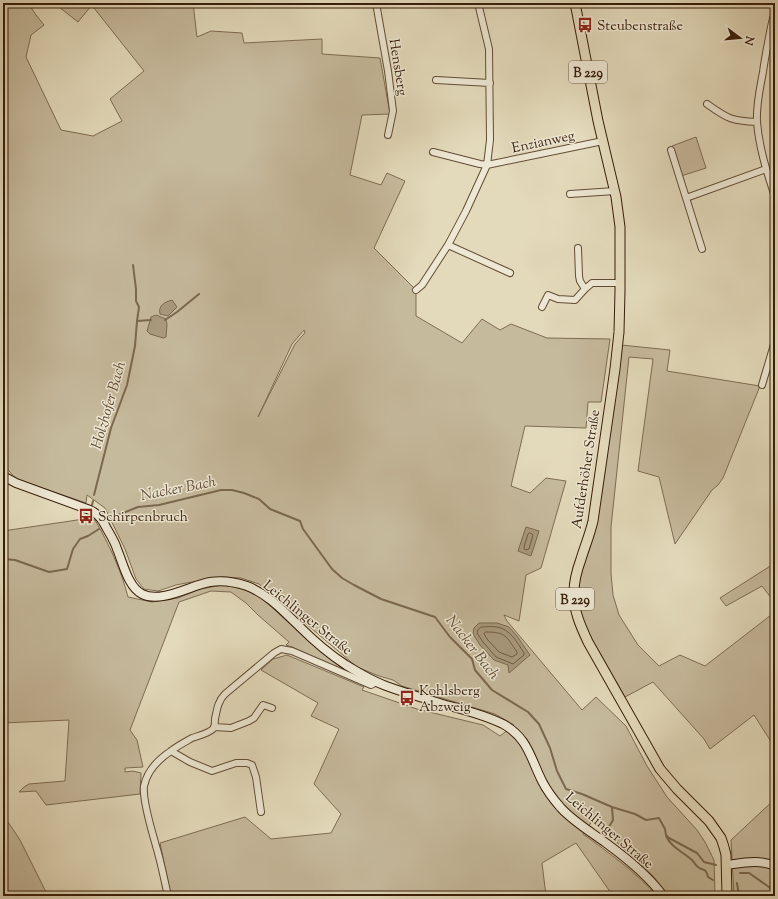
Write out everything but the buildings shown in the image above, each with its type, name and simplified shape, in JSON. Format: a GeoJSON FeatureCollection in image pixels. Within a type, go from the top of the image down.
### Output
{"type":"FeatureCollection","features":[{"type":"Feature","properties":{"kind":"main road","name":"Aufderhöher Straße"},"geometry":{"type":"LineString","coordinates":[[575,3],[596,115],[615,191],[620,227],[619,332],[615,369],[593,521],[591,531],[580,560],[576,579],[574,593],[576,607],[581,627],[588,642],[660,769],[709,821],[718,833],[724,847],[727,865],[727,896]]}},
{"type":"Feature","properties":{"kind":"main road","name":"Leichlinger Straße"},"geometry":{"type":"LineString","coordinates":[[3,476],[16,483],[90,510],[99,515],[114,542],[130,582],[140,593],[151,596],[165,596],[204,583],[219,581],[246,586],[259,592],[274,603],[323,648],[346,665],[377,682],[406,693],[485,716],[503,724],[522,740],[527,747],[543,782],[560,807],[581,826],[622,856],[653,883],[663,896]]}},
{"type":"Feature","properties":{"kind":"main road"},"geometry":{"type":"LineString","coordinates":[[727,865],[759,862],[775,866]]}},
{"type":"Feature","properties":{"kind":"street","name":"Hensberg"},"geometry":{"type":"LineString","coordinates":[[376,3],[388,71],[393,111],[388,135]]}},
{"type":"Feature","properties":{"kind":"street","name":"Enzianweg"},"geometry":{"type":"LineString","coordinates":[[416,290],[422,285],[448,245],[466,211],[487,165],[490,140],[489,49],[478,3]]}},
{"type":"Feature","properties":{"kind":"street"},"geometry":{"type":"LineString","coordinates":[[775,16],[771,27],[760,87],[757,113],[761,150],[775,197]]}},
{"type":"Feature","properties":{"kind":"street"},"geometry":{"type":"LineString","coordinates":[[436,80],[490,84]]}},
{"type":"Feature","properties":{"kind":"street"},"geometry":{"type":"LineString","coordinates":[[707,104],[730,119],[757,122]]}},
{"type":"Feature","properties":{"kind":"street","name":"Enzianweg"},"geometry":{"type":"LineString","coordinates":[[433,152],[487,165],[603,141]]}},
{"type":"Feature","properties":{"kind":"street"},"geometry":{"type":"LineString","coordinates":[[672,150],[702,249]]}},
{"type":"Feature","properties":{"kind":"street"},"geometry":{"type":"LineString","coordinates":[[686,198],[766,169]]}},
{"type":"Feature","properties":{"kind":"street"},"geometry":{"type":"LineString","coordinates":[[570,194],[615,191]]}},
{"type":"Feature","properties":{"kind":"street"},"geometry":{"type":"LineString","coordinates":[[448,245],[510,273]]}},
{"type":"Feature","properties":{"kind":"street"},"geometry":{"type":"LineString","coordinates":[[578,248],[579,276],[585,289]]}},
{"type":"Feature","properties":{"kind":"street"},"geometry":{"type":"LineString","coordinates":[[542,308],[548,295],[558,299],[575,300],[590,284],[594,282],[620,283]]}},
{"type":"Feature","properties":{"kind":"street"},"geometry":{"type":"LineString","coordinates":[[762,385],[775,341]]}},
{"type":"Feature","properties":{"kind":"street"},"geometry":{"type":"LineString","coordinates":[[168,896],[144,792],[145,783],[157,762],[184,742],[209,731],[214,727],[218,707],[222,697],[274,653],[281,649],[292,652],[371,685],[377,682]]}},
{"type":"Feature","properties":{"kind":"street"},"geometry":{"type":"LineString","coordinates":[[214,727],[231,728],[254,718],[262,706],[272,708]]}},
{"type":"Feature","properties":{"kind":"street"},"geometry":{"type":"LineString","coordinates":[[171,751],[190,762],[212,771],[236,763],[250,764],[253,767],[256,777],[261,812]]}},
{"type":"Feature","properties":{"kind":"shaded area"},"geometry":{"type":"Polygon","coordinates":[[[3,3],[12,3],[13,5],[28,3],[44,25],[31,35],[26,57],[61,130],[93,136],[122,121],[110,99],[144,71],[90,3],[193,3],[197,37],[211,31],[242,33],[244,43],[322,39],[322,54],[380,58],[390,114],[362,115],[350,175],[381,185],[387,173],[405,181],[374,248],[416,290],[416,316],[462,343],[482,319],[500,330],[511,324],[547,338],[610,339],[601,402],[588,402],[586,428],[525,426],[511,486],[530,493],[546,478],[566,481],[541,568],[526,575],[519,621],[504,615],[507,621],[582,710],[596,697],[626,726],[647,766],[667,797],[697,830],[705,842],[714,860],[715,896],[669,896],[653,876],[593,820],[583,834],[631,871],[657,896],[613,896],[576,843],[542,863],[546,896],[171,896],[160,843],[245,817],[271,839],[331,833],[341,814],[314,784],[339,729],[311,716],[318,703],[261,670],[273,659],[287,655],[364,687],[362,690],[417,709],[483,725],[500,736],[514,725],[495,714],[402,686],[393,680],[357,667],[259,584],[241,578],[223,577],[176,585],[158,591],[144,589],[136,579],[125,549],[105,508],[87,495],[86,503],[16,479],[3,464],[3,3]],[[304,330],[292,344],[258,417],[295,344],[305,332],[304,330]]]}},
{"type":"Feature","properties":{"kind":"shaded area"},"geometry":{"type":"Polygon","coordinates":[[[54,3],[87,3],[91,6],[78,22],[54,3]]]}},
{"type":"Feature","properties":{"kind":"shaded area"},"geometry":{"type":"Polygon","coordinates":[[[696,137],[706,168],[681,176],[672,146],[696,137]]]}},
{"type":"Feature","properties":{"kind":"shaded area"},"geometry":{"type":"Polygon","coordinates":[[[621,345],[670,350],[667,371],[760,386],[723,478],[712,490],[675,544],[659,477],[638,471],[653,359],[629,357],[611,527],[611,574],[613,595],[619,615],[638,645],[659,666],[680,655],[705,666],[775,612],[775,748],[754,715],[710,749],[704,739],[653,682],[625,697],[586,629],[579,610],[578,589],[621,345]]]}},
{"type":"Feature","properties":{"kind":"shaded area"},"geometry":{"type":"Polygon","coordinates":[[[84,519],[95,520],[110,548],[128,597],[152,602],[178,598],[200,589],[223,585],[243,589],[261,597],[306,639],[343,669],[342,670],[286,645],[289,642],[246,603],[231,592],[211,591],[179,602],[130,730],[137,740],[143,767],[125,768],[125,772],[133,771],[141,773],[140,794],[46,805],[36,791],[19,792],[29,784],[65,781],[69,720],[3,723],[3,531],[84,519]]]}},
{"type":"Feature","properties":{"kind":"shaded area"},"geometry":{"type":"Polygon","coordinates":[[[775,563],[775,603],[762,586],[726,606],[720,598],[775,563]]]}},
{"type":"Feature","properties":{"kind":"shaded area"},"geometry":{"type":"Polygon","coordinates":[[[775,799],[775,896],[734,895],[731,840],[775,799]]]}},
{"type":"Feature","properties":{"kind":"shaded area"},"geometry":{"type":"Polygon","coordinates":[[[3,821],[8,822],[20,840],[48,896],[3,896],[3,821]]]}},
{"type":"Feature","properties":{"kind":"water"},"geometry":{"type":"Polygon","coordinates":[[[172,300],[177,307],[168,316],[160,314],[161,306],[172,300]]]}},
{"type":"Feature","properties":{"kind":"water"},"geometry":{"type":"Polygon","coordinates":[[[156,315],[166,319],[166,337],[163,338],[150,334],[147,331],[151,317],[156,315]]]}},
{"type":"Feature","properties":{"kind":"water"},"geometry":{"type":"Polygon","coordinates":[[[526,527],[539,531],[531,556],[518,551],[526,527]]]}},
{"type":"Feature","properties":{"kind":"water"},"geometry":{"type":"Polygon","coordinates":[[[479,623],[497,623],[509,627],[530,655],[509,673],[508,665],[494,660],[480,645],[473,634],[474,628],[479,623]]]}},
{"type":"Feature","properties":{"kind":"waterway","name":"Holzhofer Bach"},"geometry":{"type":"LineString","coordinates":[[133,265],[136,301],[139,307],[137,321]]}},
{"type":"Feature","properties":{"kind":"waterway","name":"Holzhofer Bach"},"geometry":{"type":"LineString","coordinates":[[165,320],[199,294]]}},
{"type":"Feature","properties":{"kind":"waterway","name":"Holzhofer Bach"},"geometry":{"type":"LineString","coordinates":[[94,495],[111,428],[127,385],[135,346],[137,321],[151,320]]}},
{"type":"Feature","properties":{"kind":"waterway","name":"Nacker Bach"},"geometry":{"type":"LineString","coordinates":[[110,521],[113,517],[138,507],[159,505],[221,490],[232,490],[244,493],[259,499],[270,509],[300,521],[303,529],[332,569],[342,578],[381,599],[435,617],[450,637],[472,659],[475,670],[492,690],[528,712],[539,724],[550,748],[557,771],[566,789],[612,807],[635,814],[646,820],[659,818],[665,829],[666,835],[669,838],[697,853],[704,862],[716,865]]}},
{"type":"Feature","properties":{"kind":"waterway","name":"Holzhofer Bach"},"geometry":{"type":"LineString","coordinates":[[92,505],[93,501]]}},
{"type":"Feature","properties":{"kind":"waterway","name":"Nacker Bach"},"geometry":{"type":"LineString","coordinates":[[3,559],[15,560],[49,572],[67,569],[73,549],[80,539],[99,529]]}},
{"type":"Feature","properties":{"kind":"waterway"},"geometry":{"type":"LineString","coordinates":[[604,835],[613,820],[612,807]]}},
{"type":"Feature","properties":{"kind":"waterway"},"geometry":{"type":"LineString","coordinates":[[666,836],[674,846],[692,860],[697,866],[705,870],[708,877],[713,880]]}},
{"type":"Feature","properties":{"kind":"waterway","name":"Nacker Bach"},"geometry":{"type":"LineString","coordinates":[[740,873],[749,873],[769,887],[775,895]]}},
{"type":"Feature","properties":{"kind":"waterway"},"geometry":{"type":"LineString","coordinates":[[737,883],[739,896]]}},
{"type":"Feature","properties":{"kind":"place","name":"Steubenstraße"},"geometry":{"type":"Point","coordinates":[585,25]}},
{"type":"Feature","properties":{"kind":"place","name":"Schirpenbruch"},"geometry":{"type":"Point","coordinates":[86,516]}},
{"type":"Feature","properties":{"kind":"place","name":"Kohlsberg Abzweig"},"geometry":{"type":"Point","coordinates":[407,698]}}]}
